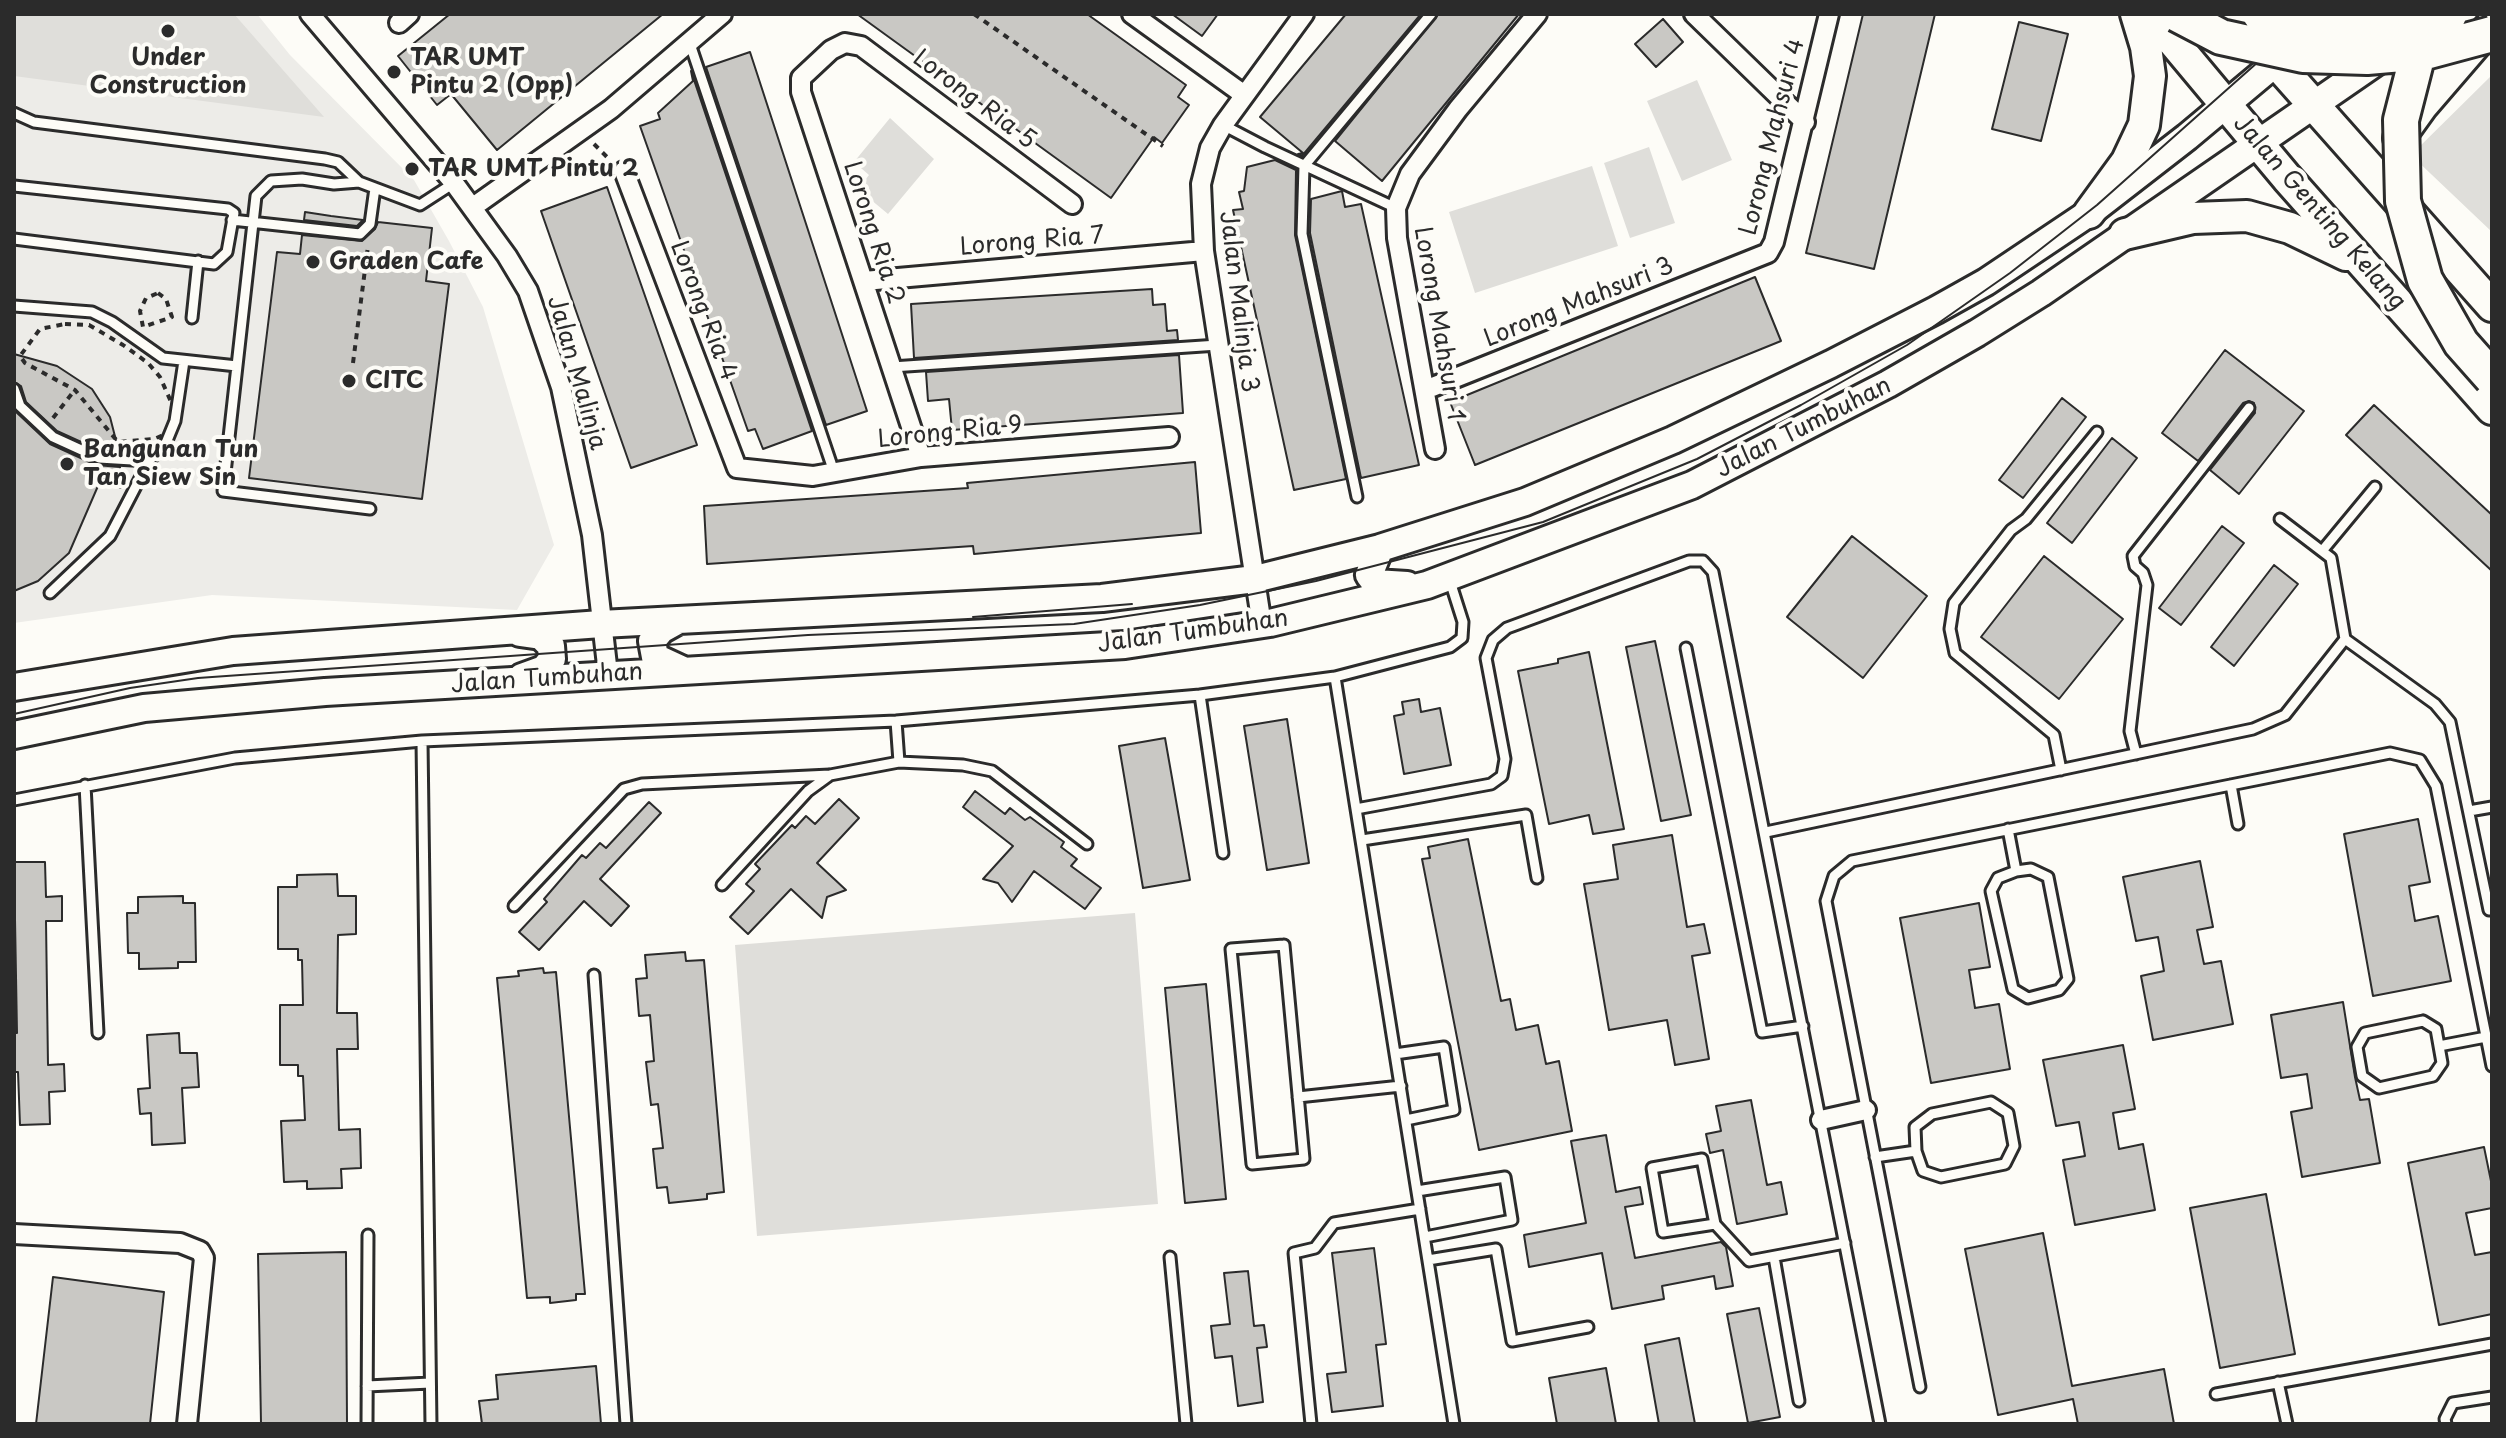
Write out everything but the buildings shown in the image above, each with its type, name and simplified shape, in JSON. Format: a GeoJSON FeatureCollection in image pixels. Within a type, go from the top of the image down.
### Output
{"type":"FeatureCollection","features":[{"type":"Feature","properties":{"kind":"highway"},"geometry":{"type":"LineString","coordinates":[[2177,14],[2221,37],[2303,55],[2367,57],[2425,52],[2492,34]]}},
{"type":"Feature","properties":{"kind":"highway"},"geometry":{"type":"LineString","coordinates":[[2260,14],[2313,26],[2360,29],[2408,24],[2451,14]]}},
{"type":"Feature","properties":{"kind":"highway"},"geometry":{"type":"LineString","coordinates":[[2435,14],[2421,42],[2401,120],[2403,201],[2425,280],[2461,343],[2492,378]]}},
{"type":"Feature","properties":{"kind":"main road"},"geometry":{"type":"LineString","coordinates":[[2089,213],[2127,161],[2144,125],[2150,76],[2146,47],[2136,14]]}},
{"type":"Feature","properties":{"kind":"main road","name":"Jalan Genting Kelang"},"geometry":{"type":"LineString","coordinates":[[2150,14],[2224,105],[2492,409]]}},
{"type":"Feature","properties":{"kind":"main road"},"geometry":{"type":"LineString","coordinates":[[2233,14],[2492,306]]}},
{"type":"Feature","properties":{"kind":"main road"},"geometry":{"type":"LineString","coordinates":[[2339,14],[2333,38],[2338,51],[2353,61],[2382,58]]}},
{"type":"Feature","properties":{"kind":"main road","name":"Jalan Tumbuhan"},"geometry":{"type":"LineString","coordinates":[[14,687],[233,651],[601,624],[1102,598],[1255,579],[1380,548],[1525,502],[1673,440],[1831,364],[1986,282],[2089,213],[2339,14]]}},
{"type":"Feature","properties":{"kind":"main road","name":"Jalan Tumbuhan"},"geometry":{"type":"LineString","coordinates":[[14,735],[144,708],[325,692],[1125,645],[1262,625],[1438,582],[1692,485],[1888,384],[2016,309],[2259,145],[2444,14]]}},
{"type":"Feature","properties":{"kind":"main road"},"geometry":{"type":"LineString","coordinates":[[2388,189],[2392,148],[2422,106],[2492,24]]}},
{"type":"Feature","properties":{"kind":"main road"},"geometry":{"type":"LineString","coordinates":[[2125,234],[2193,218],[2247,216],[2290,228],[2365,266]]}},
{"type":"Feature","properties":{"kind":"main road"},"geometry":{"type":"LineString","coordinates":[[1495,512],[1508,517],[1534,511],[1541,514],[1545,523],[1537,544]]}},
{"type":"Feature","properties":{"kind":"main road"},"geometry":{"type":"LineString","coordinates":[[1380,548],[1369,575],[1375,583],[1438,582]]}},
{"type":"Feature","properties":{"kind":"main road"},"geometry":{"type":"LineString","coordinates":[[1181,589],[1223,594],[1233,601],[1235,611],[1226,630]]}},
{"type":"Feature","properties":{"kind":"main road"},"geometry":{"type":"LineString","coordinates":[[679,620],[661,630],[652,641],[655,657],[683,670]]}},
{"type":"Feature","properties":{"kind":"main road"},"geometry":{"type":"LineString","coordinates":[[508,631],[541,636],[551,646],[552,659],[544,669],[508,682]]}},
{"type":"Feature","properties":{"kind":"street","name":"Jalan Malinja"},"geometry":{"type":"LineString","coordinates":[[310,14],[473,207],[528,291],[561,387],[592,535],[608,674]]}},
{"type":"Feature","properties":{"kind":"street"},"geometry":{"type":"LineString","coordinates":[[473,207],[581,130],[690,44],[722,14]]}},
{"type":"Feature","properties":{"kind":"street"},"geometry":{"type":"LineString","coordinates":[[1132,14],[1243,94]]}},
{"type":"Feature","properties":{"kind":"street","name":"Jalan Malinja 3"},"geometry":{"type":"LineString","coordinates":[[1262,625],[1204,251],[1201,196],[1203,172],[1210,148],[1223,125],[1304,14]]}},
{"type":"Feature","properties":{"kind":"street","name":"Lorong Mahsuri 1"},"geometry":{"type":"LineString","coordinates":[[1435,449],[1397,238],[1396,208],[1403,187],[1418,163],[1458,109],[1537,14]]}},
{"type":"Feature","properties":{"kind":"street"},"geometry":{"type":"LineString","coordinates":[[1694,14],[1805,122]]}},
{"type":"Feature","properties":{"kind":"street","name":"Lorong Mahsuri 4"},"geometry":{"type":"LineString","coordinates":[[1751,261],[1768,253],[1774,242],[1805,122],[1824,17]]}},
{"type":"Feature","properties":{"kind":"street","name":"Lorong Ria 5"},"geometry":{"type":"LineString","coordinates":[[845,43],[861,46],[1072,204]]}},
{"type":"Feature","properties":{"kind":"street","name":"Lorong Ria 2"},"geometry":{"type":"LineString","coordinates":[[845,43],[831,50],[803,74],[800,87],[921,457]]}},
{"type":"Feature","properties":{"kind":"street","name":"Lorong Ria 4"},"geometry":{"type":"LineString","coordinates":[[624,171],[737,468]]}},
{"type":"Feature","properties":{"kind":"street","name":"Lorong Ria 7"},"geometry":{"type":"LineString","coordinates":[[864,281],[1204,251]]}},
{"type":"Feature","properties":{"kind":"street","name":"Lorong Mahsuri 3"},"geometry":{"type":"LineString","coordinates":[[1425,390],[1751,261]]}},
{"type":"Feature","properties":{"kind":"street","name":"Lorong Ria 9"},"geometry":{"type":"LineString","coordinates":[[737,468],[813,476],[921,457],[1169,437]]}},
{"type":"Feature","properties":{"kind":"street"},"geometry":{"type":"LineString","coordinates":[[1821,1120],[1866,1110]]}},
{"type":"Feature","properties":{"kind":"street"},"geometry":{"type":"LineString","coordinates":[[14,1235],[180,1243],[194,1247],[204,1258],[187,1424]]}},
{"type":"Feature","properties":{"kind":"lane"},"geometry":{"type":"LineString","coordinates":[[1357,497],[1302,234],[1304,166],[1431,14]]}},
{"type":"Feature","properties":{"kind":"lane"},"geometry":{"type":"LineString","coordinates":[[690,44],[834,472]]}},
{"type":"Feature","properties":{"kind":"lane"},"geometry":{"type":"LineString","coordinates":[[14,113],[34,122],[325,159],[338,162],[359,182],[420,205],[454,183]]}},
{"type":"Feature","properties":{"kind":"lane"},"geometry":{"type":"LineString","coordinates":[[1223,125],[1396,208]]}},
{"type":"Feature","properties":{"kind":"lane"},"geometry":{"type":"LineString","coordinates":[[359,182],[271,181],[256,196],[223,491],[370,509]]}},
{"type":"Feature","properties":{"kind":"lane"},"geometry":{"type":"LineString","coordinates":[[14,186],[228,209],[234,213],[227,252],[214,264],[14,239]]}},
{"type":"Feature","properties":{"kind":"lane"},"geometry":{"type":"LineString","coordinates":[[232,220],[360,234],[370,224],[375,188]]}},
{"type":"Feature","properties":{"kind":"lane"},"geometry":{"type":"LineString","coordinates":[[192,318],[198,261]]}},
{"type":"Feature","properties":{"kind":"lane"},"geometry":{"type":"LineString","coordinates":[[14,306],[92,312],[112,322],[163,358],[237,366]]}},
{"type":"Feature","properties":{"kind":"lane"},"geometry":{"type":"LineString","coordinates":[[892,367],[1218,345]]}},
{"type":"Feature","properties":{"kind":"lane"},"geometry":{"type":"LineString","coordinates":[[50,593],[110,536],[149,461],[166,443],[175,421],[184,361]]}},
{"type":"Feature","properties":{"kind":"lane"},"geometry":{"type":"LineString","coordinates":[[14,389],[20,406],[53,437],[99,458],[149,461]]}},
{"type":"Feature","properties":{"kind":"lane"},"geometry":{"type":"LineString","coordinates":[[2136,754],[2130,731],[2147,585],[2143,573],[2135,566],[2133,556],[2249,408]]}},
{"type":"Feature","properties":{"kind":"lane"},"geometry":{"type":"LineString","coordinates":[[2061,770],[2054,735],[1955,653],[1950,629],[1954,603],[2011,530],[2026,519],[2097,432]]}},
{"type":"Feature","properties":{"kind":"lane"},"geometry":{"type":"LineString","coordinates":[[2322,551],[2375,487]]}},
{"type":"Feature","properties":{"kind":"lane"},"geometry":{"type":"LineString","coordinates":[[2280,519],[2331,558],[2345,639],[2435,704],[2450,722],[2489,910]]}},
{"type":"Feature","properties":{"kind":"lane"},"geometry":{"type":"LineString","coordinates":[[1356,809],[1491,784],[1502,776],[1505,759],[1486,658],[1493,640],[1507,628],[1689,561],[1703,561],[1713,572],[1880,1424]]}},
{"type":"Feature","properties":{"kind":"lane"},"geometry":{"type":"LineString","coordinates":[[14,800],[235,758],[422,741],[896,721],[1200,695],[1335,677],[1450,647],[1462,638],[1463,622],[1438,582]]}},
{"type":"Feature","properties":{"kind":"lane"},"geometry":{"type":"LineString","coordinates":[[1766,832],[2253,729],[2285,715],[2345,639]]}},
{"type":"Feature","properties":{"kind":"lane"},"geometry":{"type":"LineString","coordinates":[[1686,648],[1762,1032],[1803,1026]]}},
{"type":"Feature","properties":{"kind":"lane"},"geometry":{"type":"LineString","coordinates":[[1335,677],[1454,1424]]}},
{"type":"Feature","properties":{"kind":"lane"},"geometry":{"type":"LineString","coordinates":[[1200,695],[1223,853]]}},
{"type":"Feature","properties":{"kind":"lane"},"geometry":{"type":"LineString","coordinates":[[896,721],[899,762]]}},
{"type":"Feature","properties":{"kind":"lane"},"geometry":{"type":"LineString","coordinates":[[422,741],[431,1424]]}},
{"type":"Feature","properties":{"kind":"lane"},"geometry":{"type":"LineString","coordinates":[[1920,1387],[1826,901],[1834,876],[1852,861],[2390,753],[2420,760],[2436,786],[2492,1066]]}},
{"type":"Feature","properties":{"kind":"lane"},"geometry":{"type":"LineString","coordinates":[[514,906],[624,789],[642,784],[830,775],[899,762],[963,765],[992,771],[1087,844]]}},
{"type":"Feature","properties":{"kind":"lane"},"geometry":{"type":"LineString","coordinates":[[722,885],[808,791],[830,775]]}},
{"type":"Feature","properties":{"kind":"lane"},"geometry":{"type":"LineString","coordinates":[[85,785],[98,1033]]}},
{"type":"Feature","properties":{"kind":"lane"},"geometry":{"type":"LineString","coordinates":[[2231,785],[2238,824]]}},
{"type":"Feature","properties":{"kind":"lane"},"geometry":{"type":"LineString","coordinates":[[2469,811],[2492,807]]}},
{"type":"Feature","properties":{"kind":"lane"},"geometry":{"type":"LineString","coordinates":[[1362,840],[1526,815],[1537,878]]}},
{"type":"Feature","properties":{"kind":"lane"},"geometry":{"type":"LineString","coordinates":[[2008,829],[2016,871]]}},
{"type":"Feature","properties":{"kind":"lane"},"geometry":{"type":"LineString","coordinates":[[2031,869],[2048,877],[2068,979],[2059,990],[2028,998],[2013,989],[1991,891],[1998,878],[2016,871],[2031,869]]}},
{"type":"Feature","properties":{"kind":"lane"},"geometry":{"type":"LineString","coordinates":[[1284,945],[1298,1097],[1304,1159],[1252,1164],[1231,949],[1284,945]]}},
{"type":"Feature","properties":{"kind":"lane"},"geometry":{"type":"LineString","coordinates":[[594,975],[626,1424]]}},
{"type":"Feature","properties":{"kind":"lane"},"geometry":{"type":"LineString","coordinates":[[2423,1021],[2436,1029],[2439,1046],[2442,1063],[2433,1076],[2379,1088],[2362,1076],[2357,1047],[2365,1033],[2423,1021]]}},
{"type":"Feature","properties":{"kind":"lane"},"geometry":{"type":"LineString","coordinates":[[2439,1046],[2486,1037]]}},
{"type":"Feature","properties":{"kind":"lane"},"geometry":{"type":"LineString","coordinates":[[1395,1054],[1444,1047],[1454,1110],[1406,1120]]}},
{"type":"Feature","properties":{"kind":"lane"},"geometry":{"type":"LineString","coordinates":[[1298,1097],[1401,1086]]}},
{"type":"Feature","properties":{"kind":"lane"},"geometry":{"type":"LineString","coordinates":[[1991,1102],[2008,1113],[2014,1146],[2005,1164],[1941,1177],[1923,1171],[1916,1151],[1915,1127],[1932,1114],[1991,1102]]}},
{"type":"Feature","properties":{"kind":"lane"},"geometry":{"type":"LineString","coordinates":[[1875,1157],[1916,1151]]}},
{"type":"Feature","properties":{"kind":"lane"},"geometry":{"type":"LineString","coordinates":[[1715,1224],[1663,1232],[1652,1168],[1702,1159],[1715,1224],[1749,1261],[1845,1243]]}},
{"type":"Feature","properties":{"kind":"lane"},"geometry":{"type":"LineString","coordinates":[[1417,1191],[1505,1177],[1512,1220],[1425,1237]]}},
{"type":"Feature","properties":{"kind":"lane"},"geometry":{"type":"LineString","coordinates":[[1311,1424],[1294,1253],[1315,1248],[1334,1223],[1420,1209]]}},
{"type":"Feature","properties":{"kind":"lane"},"geometry":{"type":"LineString","coordinates":[[367,1423],[368,1235]]}},
{"type":"Feature","properties":{"kind":"lane"},"geometry":{"type":"LineString","coordinates":[[1428,1260],[1496,1249],[1512,1341],[1588,1327]]}},
{"type":"Feature","properties":{"kind":"lane"},"geometry":{"type":"LineString","coordinates":[[1170,1257],[1186,1424]]}},
{"type":"Feature","properties":{"kind":"lane"},"geometry":{"type":"LineString","coordinates":[[1774,1257],[1799,1401]]}},
{"type":"Feature","properties":{"kind":"lane"},"geometry":{"type":"LineString","coordinates":[[2216,1394],[2492,1344]]}},
{"type":"Feature","properties":{"kind":"lane"},"geometry":{"type":"LineString","coordinates":[[2278,1382],[2287,1424]]}},
{"type":"Feature","properties":{"kind":"lane"},"geometry":{"type":"LineString","coordinates":[[367,1386],[430,1383]]}},
{"type":"Feature","properties":{"kind":"lane"},"geometry":{"type":"LineString","coordinates":[[2446,1424],[2445,1419],[2453,1403],[2492,1397]]}},
{"type":"Feature","properties":{"kind":"path"},"geometry":{"type":"LineString","coordinates":[[79,14],[88,14]]}},
{"type":"Feature","properties":{"kind":"path"},"geometry":{"type":"LineString","coordinates":[[974,14],[1163,146]]}},
{"type":"Feature","properties":{"kind":"path"},"geometry":{"type":"LineString","coordinates":[[581,130],[624,171]]}},
{"type":"Feature","properties":{"kind":"path"},"geometry":{"type":"LineString","coordinates":[[353,363],[370,224]]}},
{"type":"Feature","properties":{"kind":"path"},"geometry":{"type":"LineString","coordinates":[[158,293],[166,299],[172,317],[143,327],[140,311],[146,298],[158,293]]}},
{"type":"Feature","properties":{"kind":"path"},"geometry":{"type":"LineString","coordinates":[[65,324],[89,325],[148,363],[160,377],[172,404],[171,432],[154,439],[118,442],[75,390],[25,363],[20,356],[40,329],[65,324]]}},
{"type":"Feature","properties":{"kind":"shaded area"},"geometry":{"type":"Polygon","coordinates":[[[14,14],[257,14],[290,55],[414,180],[483,307],[554,545],[517,610],[212,595],[14,623],[14,14]]]}},
{"type":"Feature","properties":{"kind":"shaded area"},"geometry":{"type":"Polygon","coordinates":[[[14,14],[234,14],[324,117],[14,76],[14,14]]]}},
{"type":"Feature","properties":{"kind":"shaded area"},"geometry":{"type":"Polygon","coordinates":[[[2492,75],[2492,232],[2411,155],[2492,75]]]}},
{"type":"Feature","properties":{"kind":"shaded area"},"geometry":{"type":"Polygon","coordinates":[[[1697,80],[1732,160],[1682,181],[1647,101],[1697,80]]]}},
{"type":"Feature","properties":{"kind":"shaded area"},"geometry":{"type":"Polygon","coordinates":[[[890,118],[934,159],[888,214],[858,189],[869,175],[854,162],[890,118]]]}},
{"type":"Feature","properties":{"kind":"shaded area"},"geometry":{"type":"Polygon","coordinates":[[[1649,147],[1675,223],[1630,238],[1604,163],[1649,147]]]}},
{"type":"Feature","properties":{"kind":"shaded area"},"geometry":{"type":"Polygon","coordinates":[[[1592,166],[1618,246],[1475,293],[1449,212],[1592,166]]]}},
{"type":"Feature","properties":{"kind":"shaded area"},"geometry":{"type":"Polygon","coordinates":[[[1135,913],[1158,1204],[757,1236],[735,945],[1135,913]]]}},
{"type":"Feature","properties":{"kind":"tram line"},"geometry":{"type":"LineString","coordinates":[[14,714],[130,688],[198,678],[808,635],[1074,624],[1200,605],[1316,581],[1543,522],[1697,459],[1907,345],[2010,273],[2097,205],[2312,14]]}},
{"type":"Feature","properties":{"kind":"tram line"},"geometry":{"type":"LineString","coordinates":[[973,617],[1132,604]]}},
{"type":"Feature","properties":{"kind":"place","name":"Under Construction"},"geometry":{"type":"Point","coordinates":[168,31]}},
{"type":"Feature","properties":{"kind":"place","name":"TAR UMT Pintu 2 (Opp)"},"geometry":{"type":"Point","coordinates":[394,72]}},
{"type":"Feature","properties":{"kind":"place","name":"TAR UMT Pintu 2"},"geometry":{"type":"Point","coordinates":[412,169]}},
{"type":"Feature","properties":{"kind":"place","name":"Graden Cafe"},"geometry":{"type":"Point","coordinates":[313,262]}},
{"type":"Feature","properties":{"kind":"place","name":"CITC"},"geometry":{"type":"Point","coordinates":[349,381]}},
{"type":"Feature","properties":{"kind":"place","name":"Bangunan Tun Tan Siew Sin"},"geometry":{"type":"Point","coordinates":[67,464]}}]}
